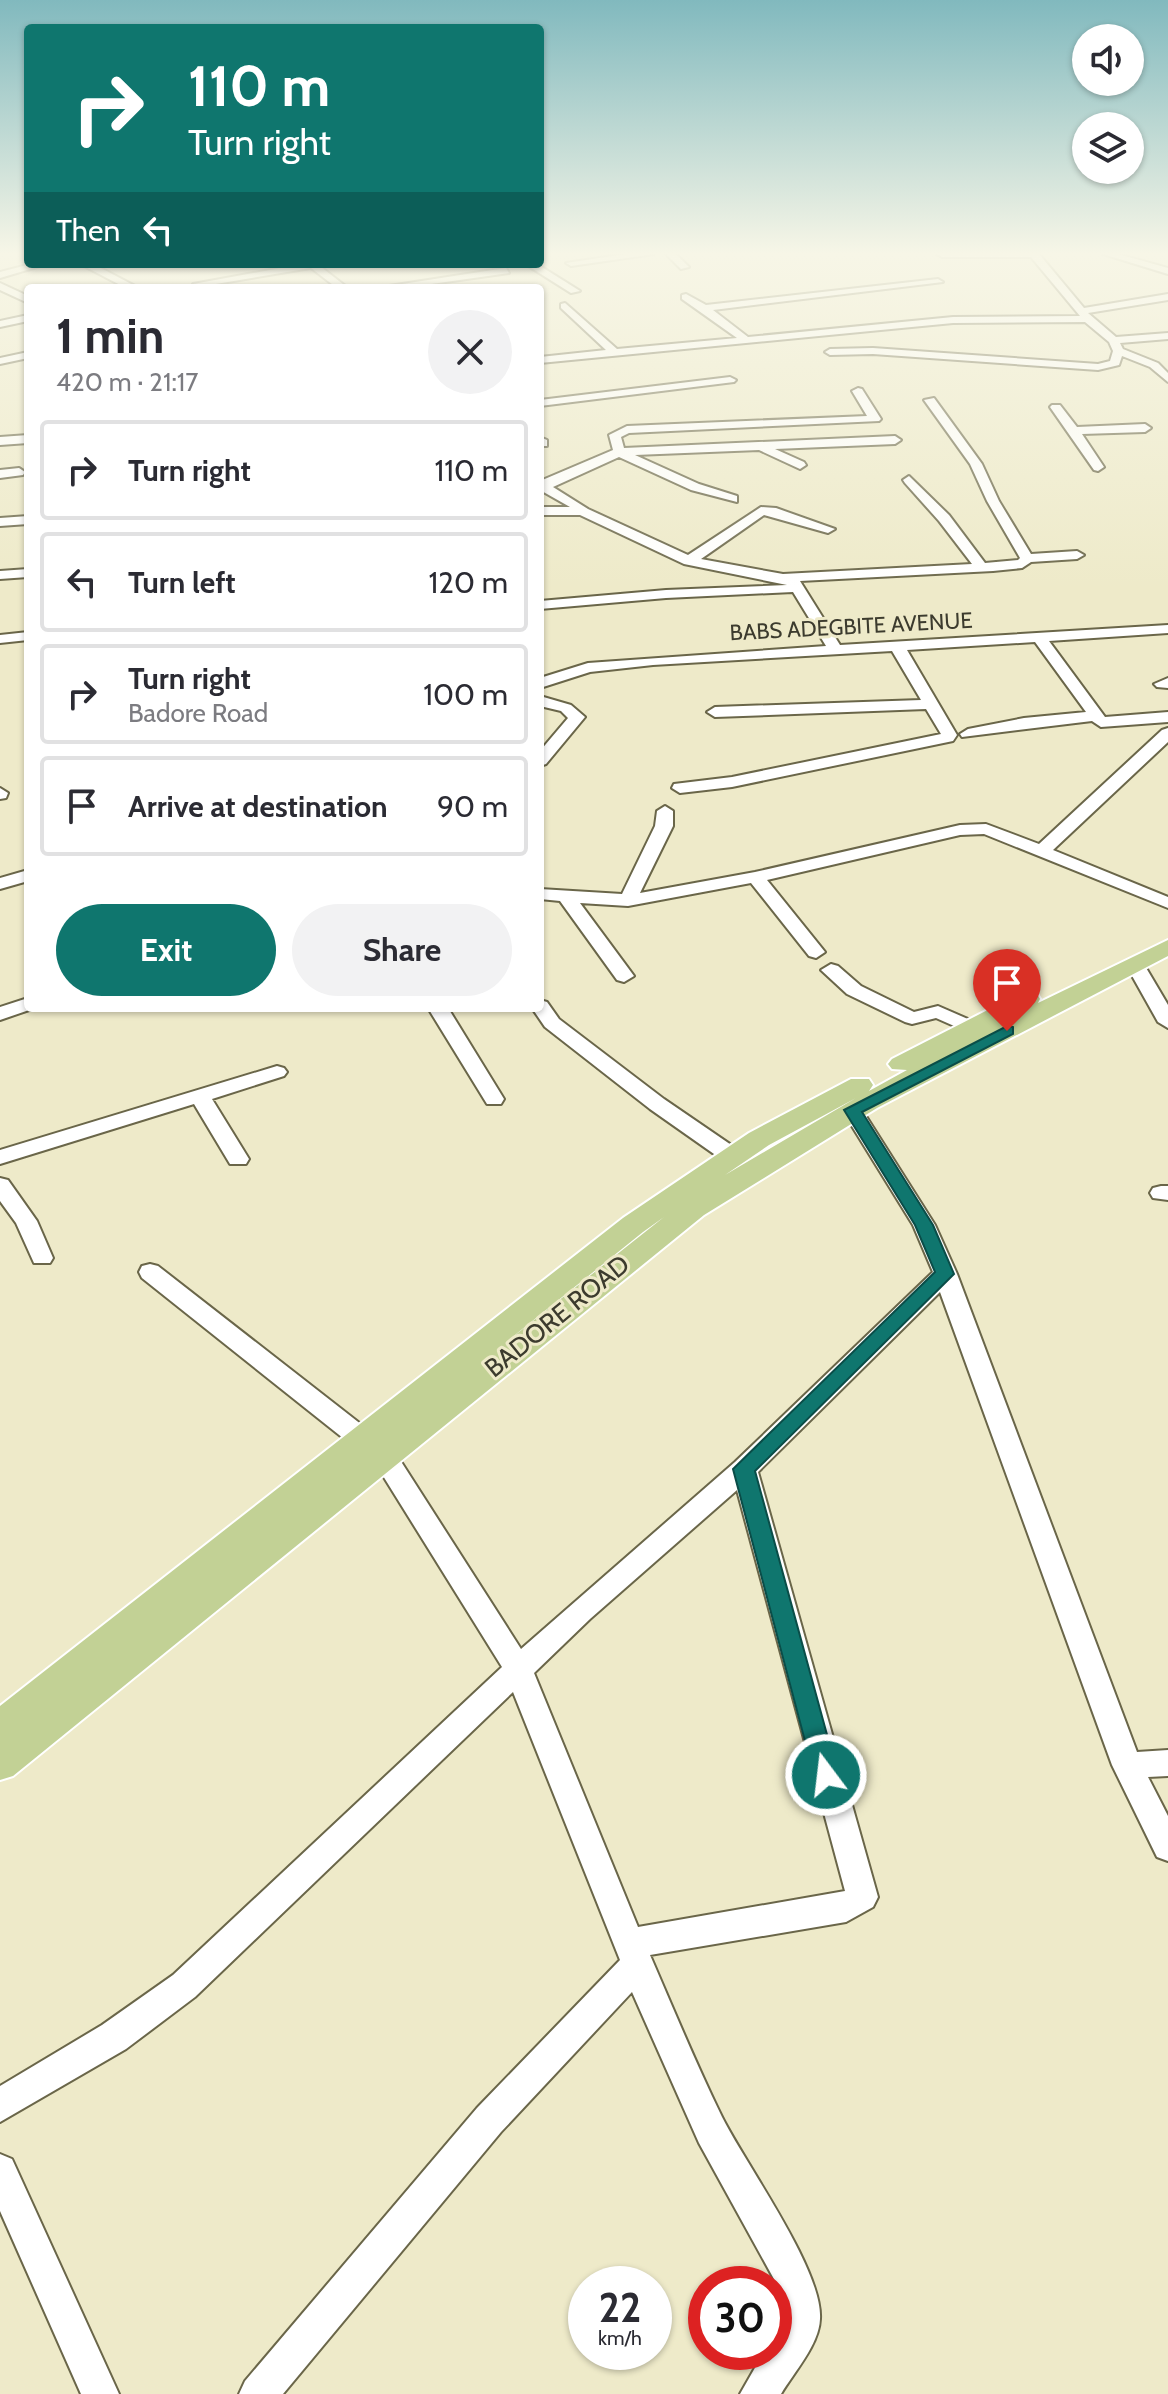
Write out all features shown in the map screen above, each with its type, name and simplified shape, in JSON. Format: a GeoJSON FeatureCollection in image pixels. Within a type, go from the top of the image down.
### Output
{"type":"FeatureCollection","features":[{"type":"Feature","properties":{"kind":"main road","name":"BADORE ROAD"},"geometry":{"type":"LineString","coordinates":[[489,1355],[633,1225],[732,1156],[794,1119],[970,1027],[1168,929]]}},
{"type":"Feature","properties":{"kind":"main road","name":"BADORE ROAD"},"geometry":{"type":"LineString","coordinates":[[0,1727],[373,1447],[489,1355],[694,1208],[777,1153],[852,1110],[1168,947]]}},
{"type":"Feature","properties":{"kind":"main road","name":"BADORE ROAD"},"geometry":{"type":"LineString","coordinates":[[0,1764],[373,1447]]}},
{"type":"Feature","properties":{"kind":"street"},"geometry":{"type":"LineString","coordinates":[[1080,366],[1103,366]]}},
{"type":"Feature","properties":{"kind":"street"},"geometry":{"type":"LineString","coordinates":[[0,370],[14,371]]}},
{"type":"Feature","properties":{"kind":"street"},"geometry":{"type":"LineString","coordinates":[[544,403],[730,380]]}},
{"type":"Feature","properties":{"kind":"street"},"geometry":{"type":"LineString","coordinates":[[619,452],[615,435],[627,430],[875,419],[858,391]]}},
{"type":"Feature","properties":{"kind":"street"},"geometry":{"type":"LineString","coordinates":[[930,400],[976,464],[993,501],[1027,558]]}},
{"type":"Feature","properties":{"kind":"street"},"geometry":{"type":"LineString","coordinates":[[1056,407],[1098,467]]}},
{"type":"Feature","properties":{"kind":"street"},"geometry":{"type":"LineString","coordinates":[[1074,431],[1152,429],[1131,423],[1124,415]]}},
{"type":"Feature","properties":{"kind":"street"},"geometry":{"type":"LineString","coordinates":[[0,441],[24,439]]}},
{"type":"Feature","properties":{"kind":"street"},"geometry":{"type":"LineString","coordinates":[[544,485],[619,452],[895,440]]}},
{"type":"Feature","properties":{"kind":"street"},"geometry":{"type":"LineString","coordinates":[[759,446],[800,465]]}},
{"type":"Feature","properties":{"kind":"street"},"geometry":{"type":"LineString","coordinates":[[619,452],[695,487],[732,499]]}},
{"type":"Feature","properties":{"kind":"street"},"geometry":{"type":"LineString","coordinates":[[0,474],[19,472]]}},
{"type":"Feature","properties":{"kind":"street"},"geometry":{"type":"LineString","coordinates":[[909,480],[944,518],[980,566]]}},
{"type":"Feature","properties":{"kind":"street"},"geometry":{"type":"LineString","coordinates":[[544,487],[582,511],[689,561],[783,578],[877,575],[1022,564],[1027,558],[1077,555]]}},
{"type":"Feature","properties":{"kind":"street"},"geometry":{"type":"LineString","coordinates":[[544,511],[582,511]]}},
{"type":"Feature","properties":{"kind":"street"},"geometry":{"type":"LineString","coordinates":[[689,561],[761,511],[771,511],[828,529]]}},
{"type":"Feature","properties":{"kind":"street"},"geometry":{"type":"LineString","coordinates":[[0,522],[24,520]]}},
{"type":"Feature","properties":{"kind":"street"},"geometry":{"type":"LineString","coordinates":[[0,575],[24,573]]}},
{"type":"Feature","properties":{"kind":"street"},"geometry":{"type":"LineString","coordinates":[[783,578],[794,583],[835,649]]}},
{"type":"Feature","properties":{"kind":"street"},"geometry":{"type":"LineString","coordinates":[[544,605],[666,594],[797,588]]}},
{"type":"Feature","properties":{"kind":"street","name":"BABS ADEGBITE AVENUE"},"geometry":{"type":"LineString","coordinates":[[544,682],[588,668],[627,664],[1168,629]]}},
{"type":"Feature","properties":{"kind":"street"},"geometry":{"type":"LineString","coordinates":[[0,639],[24,636]]}},
{"type":"Feature","properties":{"kind":"street"},"geometry":{"type":"LineString","coordinates":[[1038,636],[1101,722],[1168,717]]}},
{"type":"Feature","properties":{"kind":"street"},"geometry":{"type":"LineString","coordinates":[[680,788],[732,782],[947,738],[949,735],[897,646]]}},
{"type":"Feature","properties":{"kind":"street"},"geometry":{"type":"LineString","coordinates":[[544,702],[566,708],[577,717],[544,756]]}},
{"type":"Feature","properties":{"kind":"street"},"geometry":{"type":"LineString","coordinates":[[715,712],[930,704]]}},
{"type":"Feature","properties":{"kind":"street"},"geometry":{"type":"LineString","coordinates":[[968,734],[989,732],[998,727],[1094,716]]}},
{"type":"Feature","properties":{"kind":"street"},"geometry":{"type":"LineString","coordinates":[[1040,853],[1168,733]]}},
{"type":"Feature","properties":{"kind":"street"},"geometry":{"type":"LineString","coordinates":[[628,901],[644,862],[664,826],[665,811]]}},
{"type":"Feature","properties":{"kind":"street"},"geometry":{"type":"LineString","coordinates":[[544,894],[628,901],[755,877],[960,830],[986,829],[1168,903]]}},
{"type":"Feature","properties":{"kind":"street"},"geometry":{"type":"LineString","coordinates":[[0,884],[24,876]]}},
{"type":"Feature","properties":{"kind":"street"},"geometry":{"type":"LineString","coordinates":[[755,877],[816,952]]}},
{"type":"Feature","properties":{"kind":"street"},"geometry":{"type":"LineString","coordinates":[[566,897],[624,976]]}},
{"type":"Feature","properties":{"kind":"street"},"geometry":{"type":"LineString","coordinates":[[1135,965],[1168,1022]]}},
{"type":"Feature","properties":{"kind":"street"},"geometry":{"type":"LineString","coordinates":[[831,970],[854,990],[912,1018],[938,1012],[970,1027]]}},
{"type":"Feature","properties":{"kind":"street"},"geometry":{"type":"LineString","coordinates":[[0,1014],[24,1005]]}},
{"type":"Feature","properties":{"kind":"street"},"geometry":{"type":"LineString","coordinates":[[440,1012],[494,1099]]}},
{"type":"Feature","properties":{"kind":"street"},"geometry":{"type":"LineString","coordinates":[[544,1012],[552,1023],[657,1104],[732,1156]]}},
{"type":"Feature","properties":{"kind":"street"},"geometry":{"type":"LineString","coordinates":[[0,1157],[277,1072]]}},
{"type":"Feature","properties":{"kind":"street"},"geometry":{"type":"LineString","coordinates":[[200,1096],[238,1159]]}},
{"type":"Feature","properties":{"kind":"street"},"geometry":{"type":"LineString","coordinates":[[852,1110],[924,1225],[945,1274],[1127,1765],[1168,1847]]}},
{"type":"Feature","properties":{"kind":"street"},"geometry":{"type":"LineString","coordinates":[[0,1185],[26,1221],[42,1258]]}},
{"type":"Feature","properties":{"kind":"street"},"geometry":{"type":"LineString","coordinates":[[150,1272],[373,1447],[518,1669],[634,1954],[711,2131],[789,2268],[801,2299],[802,2319],[792,2347],[759,2394]]}},
{"type":"Feature","properties":{"kind":"street"},"geometry":{"type":"LineString","coordinates":[[0,2105],[114,2037],[184,1986],[580,1611],[744,1469],[945,1274]]}},
{"type":"Feature","properties":{"kind":"street"},"geometry":{"type":"LineString","coordinates":[[258,2394],[485,2121],[581,2018],[634,1954],[846,1907],[862,1897],[744,1469]]}},
{"type":"Feature","properties":{"kind":"street"},"geometry":{"type":"LineString","coordinates":[[1127,1765],[1168,1763]]}},
{"type":"Feature","properties":{"kind":"street"},"geometry":{"type":"LineString","coordinates":[[0,2171],[100,2394]]}},
{"type":"Feature","properties":{"kind":"route"},"geometry":{"type":"LineString","coordinates":[[826,1775],[744,1469],[945,1274],[924,1225],[852,1110],[1007,1031]]}}]}
